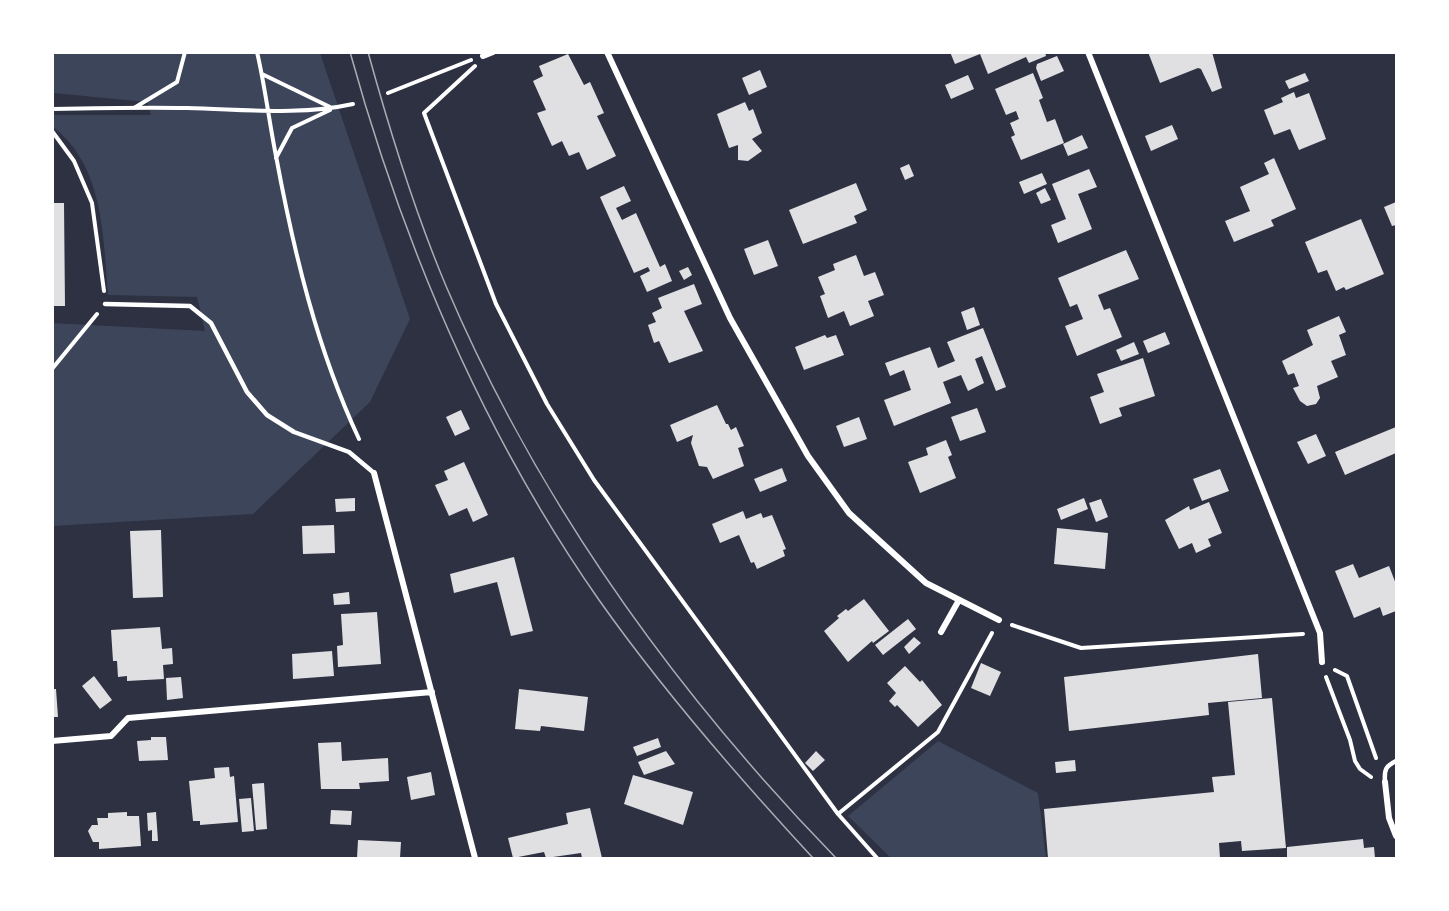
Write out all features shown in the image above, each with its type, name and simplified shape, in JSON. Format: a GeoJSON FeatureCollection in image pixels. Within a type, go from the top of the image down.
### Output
{"type":"FeatureCollection","features":[{"type":"Feature","properties":{"kind":"street"},"geometry":{"type":"LineString","coordinates":[[483,56],[493,52]]}},
{"type":"Feature","properties":{"kind":"street"},"geometry":{"type":"LineString","coordinates":[[607,52],[730,318],[808,456],[849,513],[880,544],[926,583],[999,620]]}},
{"type":"Feature","properties":{"kind":"street"},"geometry":{"type":"LineString","coordinates":[[1088,52],[1320,633],[1322,662]]}},
{"type":"Feature","properties":{"kind":"street"},"geometry":{"type":"LineString","coordinates":[[374,473],[475,858]]}},
{"type":"Feature","properties":{"kind":"street"},"geometry":{"type":"LineString","coordinates":[[941,632],[959,600]]}},
{"type":"Feature","properties":{"kind":"street"},"geometry":{"type":"LineString","coordinates":[[52,741],[111,736],[128,718],[432,692]]}},
{"type":"Feature","properties":{"kind":"street"},"geometry":{"type":"LineString","coordinates":[[1384,782],[1389,818],[1396,836]]}},
{"type":"Feature","properties":{"kind":"lane"},"geometry":{"type":"LineString","coordinates":[[105,304],[190,306],[211,324],[247,392],[267,415],[294,432],[349,452],[374,473]]}},
{"type":"Feature","properties":{"kind":"lane"},"geometry":{"type":"LineString","coordinates":[[1384,782],[1387,765],[1396,761]]}},
{"type":"Feature","properties":{"kind":"path"},"geometry":{"type":"LineString","coordinates":[[134,108],[177,82],[185,52]]}},
{"type":"Feature","properties":{"kind":"path"},"geometry":{"type":"LineString","coordinates":[[257,52],[276,158],[305,292],[335,388],[359,441]]}},
{"type":"Feature","properties":{"kind":"path"},"geometry":{"type":"LineString","coordinates":[[483,56],[424,112],[425,122],[496,304],[546,404],[594,480],[838,814],[877,858]]}},
{"type":"Feature","properties":{"kind":"path"},"geometry":{"type":"LineString","coordinates":[[388,93],[471,60]]}},
{"type":"Feature","properties":{"kind":"path"},"geometry":{"type":"LineString","coordinates":[[262,74],[334,108]]}},
{"type":"Feature","properties":{"kind":"path"},"geometry":{"type":"LineString","coordinates":[[52,109],[334,108],[353,104]]}},
{"type":"Feature","properties":{"kind":"path"},"geometry":{"type":"LineString","coordinates":[[276,158],[292,128],[334,108]]}},
{"type":"Feature","properties":{"kind":"path"},"geometry":{"type":"LineString","coordinates":[[52,131],[74,161],[92,203],[105,304],[52,369]]}},
{"type":"Feature","properties":{"kind":"path"},"geometry":{"type":"LineString","coordinates":[[838,814],[938,732],[999,620],[1081,648],[1320,633]]}},
{"type":"Feature","properties":{"kind":"path"},"geometry":{"type":"LineString","coordinates":[[1322,662],[1347,676],[1384,782]]}},
{"type":"Feature","properties":{"kind":"path"},"geometry":{"type":"LineString","coordinates":[[1322,662],[1329,688],[1350,740],[1355,761],[1367,775],[1384,782]]}},
{"type":"Feature","properties":{"kind":"shaded area"},"geometry":{"type":"Polygon","coordinates":[[[53,53],[320,53],[410,319],[370,402],[253,514],[53,526],[52,323],[205,331],[197,297],[108,295],[98,204],[82,161],[70,143],[53,127],[53,115],[151,115],[147,102],[53,93],[53,53]]]}},
{"type":"Feature","properties":{"kind":"shaded area"},"geometry":{"type":"Polygon","coordinates":[[[938,741],[1038,793],[1046,858],[891,858],[848,816],[938,741]]]}},
{"type":"Feature","properties":{"kind":"building"},"geometry":{"type":"Polygon","coordinates":[[[950,52],[1045,52],[1046,56],[1029,63],[1026,57],[988,74],[980,54],[955,64],[950,52]]]}},
{"type":"Feature","properties":{"kind":"building"},"geometry":{"type":"Polygon","coordinates":[[[1148,52],[1212,52],[1222,88],[1212,92],[1201,69],[1198,68],[1160,83],[1148,52]]]}},
{"type":"Feature","properties":{"kind":"building"},"geometry":{"type":"Polygon","coordinates":[[[568,54],[584,85],[590,82],[604,113],[597,116],[616,156],[587,170],[579,152],[569,156],[562,141],[552,146],[537,113],[546,110],[533,81],[543,76],[539,66],[568,54]]]}},
{"type":"Feature","properties":{"kind":"building"},"geometry":{"type":"Polygon","coordinates":[[[1057,56],[1064,71],[1041,81],[1036,68],[1037,64],[1057,56]]]}},
{"type":"Feature","properties":{"kind":"building"},"geometry":{"type":"Polygon","coordinates":[[[760,70],[767,87],[749,95],[742,78],[760,70]]]}},
{"type":"Feature","properties":{"kind":"building"},"geometry":{"type":"Polygon","coordinates":[[[1033,73],[1043,98],[1039,100],[1047,122],[1055,119],[1064,143],[1021,160],[1011,137],[1015,135],[1010,123],[1019,119],[1016,111],[1006,115],[995,89],[1033,73]]]}},
{"type":"Feature","properties":{"kind":"building"},"geometry":{"type":"Polygon","coordinates":[[[1305,73],[1309,81],[1289,89],[1285,81],[1305,73]]]}},
{"type":"Feature","properties":{"kind":"building"},"geometry":{"type":"Polygon","coordinates":[[[968,75],[974,89],[951,99],[945,85],[968,75]]]}},
{"type":"Feature","properties":{"kind":"building"},"geometry":{"type":"Polygon","coordinates":[[[1294,92],[1296,98],[1309,93],[1326,139],[1299,150],[1290,129],[1274,135],[1264,110],[1283,102],[1281,98],[1294,92]]]}},
{"type":"Feature","properties":{"kind":"building"},"geometry":{"type":"Polygon","coordinates":[[[745,102],[749,111],[753,109],[762,133],[752,139],[762,151],[748,161],[738,160],[738,145],[729,148],[717,114],[745,102]]]}},
{"type":"Feature","properties":{"kind":"building"},"geometry":{"type":"Polygon","coordinates":[[[1172,125],[1178,139],[1151,151],[1145,136],[1172,125]]]}},
{"type":"Feature","properties":{"kind":"building"},"geometry":{"type":"Polygon","coordinates":[[[1082,135],[1088,148],[1068,156],[1063,144],[1082,135]]]}},
{"type":"Feature","properties":{"kind":"building"},"geometry":{"type":"Polygon","coordinates":[[[1274,158],[1296,209],[1271,220],[1274,226],[1234,242],[1225,221],[1250,211],[1240,187],[1269,174],[1264,163],[1274,158]]]}},
{"type":"Feature","properties":{"kind":"building"},"geometry":{"type":"Polygon","coordinates":[[[909,164],[914,176],[905,180],[900,168],[909,164]]]}},
{"type":"Feature","properties":{"kind":"building"},"geometry":{"type":"Polygon","coordinates":[[[1089,169],[1097,187],[1078,194],[1092,229],[1058,243],[1051,225],[1066,219],[1052,184],[1089,169]]]}},
{"type":"Feature","properties":{"kind":"building"},"geometry":{"type":"Polygon","coordinates":[[[1042,173],[1047,184],[1024,194],[1019,182],[1042,173]]]}},
{"type":"Feature","properties":{"kind":"building"},"geometry":{"type":"Polygon","coordinates":[[[856,183],[867,210],[854,216],[857,223],[803,244],[789,210],[856,183]]]}},
{"type":"Feature","properties":{"kind":"building"},"geometry":{"type":"Polygon","coordinates":[[[624,186],[631,201],[616,208],[622,220],[636,213],[660,267],[665,264],[672,281],[647,292],[640,276],[650,271],[648,267],[634,273],[600,197],[624,186]]]}},
{"type":"Feature","properties":{"kind":"building"},"geometry":{"type":"Polygon","coordinates":[[[1045,188],[1051,200],[1041,204],[1036,193],[1045,188]]]}},
{"type":"Feature","properties":{"kind":"building"},"geometry":{"type":"Polygon","coordinates":[[[1396,202],[1396,225],[1392,226],[1384,207],[1396,202]]]}},
{"type":"Feature","properties":{"kind":"building"},"geometry":{"type":"Polygon","coordinates":[[[52,203],[64,203],[65,306],[52,306],[52,203]]]}},
{"type":"Feature","properties":{"kind":"building"},"geometry":{"type":"Polygon","coordinates":[[[1361,219],[1384,274],[1346,290],[1344,287],[1336,291],[1327,270],[1318,273],[1305,242],[1361,219]]]}},
{"type":"Feature","properties":{"kind":"building"},"geometry":{"type":"Polygon","coordinates":[[[768,240],[778,266],[754,275],[744,249],[768,240]]]}},
{"type":"Feature","properties":{"kind":"building"},"geometry":{"type":"Polygon","coordinates":[[[1126,250],[1139,279],[1098,295],[1104,310],[1110,308],[1122,337],[1077,356],[1065,326],[1083,319],[1077,304],[1070,307],[1058,278],[1126,250]]]}},
{"type":"Feature","properties":{"kind":"building"},"geometry":{"type":"Polygon","coordinates":[[[856,255],[864,276],[875,272],[884,295],[868,301],[874,316],[850,326],[844,311],[828,318],[820,296],[825,294],[818,277],[835,270],[833,264],[856,255]]]}},
{"type":"Feature","properties":{"kind":"building"},"geometry":{"type":"Polygon","coordinates":[[[688,267],[692,275],[684,280],[679,271],[688,267]]]}},
{"type":"Feature","properties":{"kind":"building"},"geometry":{"type":"Polygon","coordinates":[[[694,284],[702,304],[684,311],[703,351],[669,363],[659,341],[654,343],[648,325],[656,322],[652,313],[662,308],[658,298],[694,284]]]}},
{"type":"Feature","properties":{"kind":"building"},"geometry":{"type":"Polygon","coordinates":[[[974,307],[980,325],[967,330],[961,312],[974,307]]]}},
{"type":"Feature","properties":{"kind":"building"},"geometry":{"type":"Polygon","coordinates":[[[1339,316],[1346,332],[1339,335],[1346,355],[1331,361],[1338,377],[1317,386],[1320,398],[1316,404],[1307,406],[1300,401],[1293,388],[1299,386],[1294,373],[1288,375],[1282,361],[1313,345],[1307,330],[1339,316]]]}},
{"type":"Feature","properties":{"kind":"building"},"geometry":{"type":"Polygon","coordinates":[[[983,328],[1006,387],[996,391],[982,356],[975,359],[984,383],[968,391],[961,375],[943,382],[951,403],[894,426],[884,400],[911,390],[904,370],[890,376],[885,363],[930,347],[938,368],[955,361],[947,342],[983,328]]]}},
{"type":"Feature","properties":{"kind":"building"},"geometry":{"type":"Polygon","coordinates":[[[1165,332],[1170,344],[1148,353],[1143,341],[1165,332]]]}},
{"type":"Feature","properties":{"kind":"building"},"geometry":{"type":"Polygon","coordinates":[[[825,335],[827,338],[836,335],[844,355],[804,370],[795,347],[825,335]]]}},
{"type":"Feature","properties":{"kind":"building"},"geometry":{"type":"Polygon","coordinates":[[[1134,342],[1139,354],[1121,361],[1116,350],[1134,342]]]}},
{"type":"Feature","properties":{"kind":"building"},"geometry":{"type":"Polygon","coordinates":[[[1143,358],[1155,396],[1119,408],[1122,416],[1100,424],[1090,397],[1104,392],[1097,374],[1143,358]]]}},
{"type":"Feature","properties":{"kind":"building"},"geometry":{"type":"Polygon","coordinates":[[[717,405],[731,430],[736,427],[744,446],[738,448],[744,466],[713,479],[707,467],[699,466],[691,443],[693,435],[677,442],[670,425],[717,405]]]}},
{"type":"Feature","properties":{"kind":"building"},"geometry":{"type":"Polygon","coordinates":[[[977,408],[986,432],[960,441],[951,417],[977,408]]]}},
{"type":"Feature","properties":{"kind":"building"},"geometry":{"type":"Polygon","coordinates":[[[461,410],[470,429],[455,436],[446,417],[461,410]]]}},
{"type":"Feature","properties":{"kind":"building"},"geometry":{"type":"Polygon","coordinates":[[[859,417],[867,439],[844,447],[836,426],[859,417]]]}},
{"type":"Feature","properties":{"kind":"building"},"geometry":{"type":"Polygon","coordinates":[[[1396,427],[1396,453],[1345,475],[1335,452],[1396,427]]]}},
{"type":"Feature","properties":{"kind":"building"},"geometry":{"type":"Polygon","coordinates":[[[1316,434],[1326,456],[1308,464],[1297,442],[1316,434]]]}},
{"type":"Feature","properties":{"kind":"building"},"geometry":{"type":"Polygon","coordinates":[[[946,440],[952,455],[948,457],[956,478],[920,493],[908,462],[928,455],[926,448],[946,440]]]}},
{"type":"Feature","properties":{"kind":"building"},"geometry":{"type":"Polygon","coordinates":[[[464,462],[488,515],[473,522],[467,508],[449,516],[435,485],[448,480],[444,471],[464,462]]]}},
{"type":"Feature","properties":{"kind":"building"},"geometry":{"type":"Polygon","coordinates":[[[782,468],[787,481],[760,492],[754,479],[782,468]]]}},
{"type":"Feature","properties":{"kind":"building"},"geometry":{"type":"Polygon","coordinates":[[[1220,469],[1229,491],[1202,501],[1193,479],[1220,469]]]}},
{"type":"Feature","properties":{"kind":"building"},"geometry":{"type":"Polygon","coordinates":[[[355,498],[355,511],[336,512],[335,499],[355,498]]]}},
{"type":"Feature","properties":{"kind":"building"},"geometry":{"type":"Polygon","coordinates":[[[1084,498],[1088,509],[1061,520],[1057,509],[1084,498]]]}},
{"type":"Feature","properties":{"kind":"building"},"geometry":{"type":"Polygon","coordinates":[[[1101,499],[1108,517],[1096,522],[1089,503],[1101,499]]]}},
{"type":"Feature","properties":{"kind":"building"},"geometry":{"type":"Polygon","coordinates":[[[1209,502],[1222,533],[1208,539],[1211,546],[1196,553],[1192,543],[1179,549],[1165,520],[1189,506],[1190,510],[1209,502]]]}},
{"type":"Feature","properties":{"kind":"building"},"geometry":{"type":"Polygon","coordinates":[[[743,511],[746,519],[761,513],[763,518],[772,515],[786,549],[783,550],[785,556],[757,569],[754,562],[751,563],[739,535],[720,543],[712,524],[743,511]]]}},
{"type":"Feature","properties":{"kind":"building"},"geometry":{"type":"Polygon","coordinates":[[[334,525],[335,553],[303,554],[302,526],[334,525]]]}},
{"type":"Feature","properties":{"kind":"building"},"geometry":{"type":"Polygon","coordinates":[[[1057,528],[1108,533],[1105,569],[1054,564],[1057,528]]]}},
{"type":"Feature","properties":{"kind":"building"},"geometry":{"type":"Polygon","coordinates":[[[161,530],[163,597],[133,598],[130,531],[161,530]]]}},
{"type":"Feature","properties":{"kind":"building"},"geometry":{"type":"Polygon","coordinates":[[[514,557],[533,631],[511,636],[497,582],[454,593],[450,574],[514,557]]]}},
{"type":"Feature","properties":{"kind":"building"},"geometry":{"type":"Polygon","coordinates":[[[1353,564],[1359,578],[1389,566],[1396,584],[1396,611],[1383,616],[1380,607],[1354,618],[1335,571],[1353,564]]]}},
{"type":"Feature","properties":{"kind":"building"},"geometry":{"type":"Polygon","coordinates":[[[349,592],[350,604],[334,605],[333,594],[349,592]]]}},
{"type":"Feature","properties":{"kind":"building"},"geometry":{"type":"Polygon","coordinates":[[[864,599],[889,631],[873,643],[872,641],[848,662],[824,631],[839,618],[837,616],[864,599]]]}},
{"type":"Feature","properties":{"kind":"building"},"geometry":{"type":"Polygon","coordinates":[[[377,612],[381,664],[338,667],[337,646],[343,645],[341,614],[377,612]]]}},
{"type":"Feature","properties":{"kind":"building"},"geometry":{"type":"Polygon","coordinates":[[[908,619],[916,629],[883,655],[875,645],[908,619]]]}},
{"type":"Feature","properties":{"kind":"building"},"geometry":{"type":"Polygon","coordinates":[[[160,627],[162,649],[172,648],[173,664],[163,665],[164,679],[127,681],[127,676],[118,677],[117,661],[113,661],[111,630],[160,627]]]}},
{"type":"Feature","properties":{"kind":"building"},"geometry":{"type":"Polygon","coordinates":[[[914,637],[921,643],[909,654],[904,647],[914,637]]]}},
{"type":"Feature","properties":{"kind":"building"},"geometry":{"type":"Polygon","coordinates":[[[332,651],[334,676],[293,679],[292,654],[332,651]]]}},
{"type":"Feature","properties":{"kind":"building"},"geometry":{"type":"Polygon","coordinates":[[[1258,654],[1262,698],[1208,703],[1209,715],[1069,731],[1064,677],[1258,654]]]}},
{"type":"Feature","properties":{"kind":"building"},"geometry":{"type":"Polygon","coordinates":[[[981,663],[1001,672],[990,696],[971,688],[981,663]]]}},
{"type":"Feature","properties":{"kind":"building"},"geometry":{"type":"Polygon","coordinates":[[[905,666],[920,682],[922,680],[942,705],[918,727],[897,705],[895,707],[889,701],[896,693],[887,683],[905,666]]]}},
{"type":"Feature","properties":{"kind":"building"},"geometry":{"type":"Polygon","coordinates":[[[94,676],[112,700],[100,709],[82,686],[94,676]]]}},
{"type":"Feature","properties":{"kind":"building"},"geometry":{"type":"Polygon","coordinates":[[[181,677],[183,698],[167,700],[166,678],[181,677]]]}},
{"type":"Feature","properties":{"kind":"building"},"geometry":{"type":"Polygon","coordinates":[[[52,689],[56,689],[58,717],[52,717],[52,689]]]}},
{"type":"Feature","properties":{"kind":"building"},"geometry":{"type":"Polygon","coordinates":[[[519,689],[588,697],[584,731],[541,726],[540,731],[515,729],[519,689]]]}},
{"type":"Feature","properties":{"kind":"building"},"geometry":{"type":"Polygon","coordinates":[[[1272,698],[1286,848],[1242,851],[1241,841],[1219,843],[1220,858],[1048,858],[1044,809],[1214,792],[1212,777],[1235,775],[1228,702],[1272,698]]]}},
{"type":"Feature","properties":{"kind":"building"},"geometry":{"type":"Polygon","coordinates":[[[151,737],[166,737],[168,760],[139,761],[137,741],[151,740],[151,737]]]}},
{"type":"Feature","properties":{"kind":"building"},"geometry":{"type":"Polygon","coordinates":[[[658,738],[661,747],[637,756],[633,747],[658,738]]]}},
{"type":"Feature","properties":{"kind":"building"},"geometry":{"type":"Polygon","coordinates":[[[341,742],[342,761],[388,758],[389,781],[359,783],[360,789],[321,789],[318,743],[341,742]]]}},
{"type":"Feature","properties":{"kind":"building"},"geometry":{"type":"Polygon","coordinates":[[[666,751],[675,764],[644,775],[638,762],[666,751]]]}},
{"type":"Feature","properties":{"kind":"building"},"geometry":{"type":"Polygon","coordinates":[[[816,751],[825,760],[813,771],[805,763],[816,751]]]}},
{"type":"Feature","properties":{"kind":"building"},"geometry":{"type":"Polygon","coordinates":[[[1075,760],[1076,771],[1056,773],[1055,762],[1075,760]]]}},
{"type":"Feature","properties":{"kind":"building"},"geometry":{"type":"Polygon","coordinates":[[[229,767],[230,777],[234,776],[238,822],[200,825],[200,821],[193,821],[189,781],[215,778],[214,768],[229,767]]]}},
{"type":"Feature","properties":{"kind":"building"},"geometry":{"type":"Polygon","coordinates":[[[431,772],[435,795],[411,800],[407,777],[431,772]]]}},
{"type":"Feature","properties":{"kind":"building"},"geometry":{"type":"Polygon","coordinates":[[[633,775],[693,792],[683,825],[624,804],[633,775]]]}},
{"type":"Feature","properties":{"kind":"building"},"geometry":{"type":"Polygon","coordinates":[[[264,783],[267,829],[256,830],[252,784],[264,783]]]}},
{"type":"Feature","properties":{"kind":"building"},"geometry":{"type":"Polygon","coordinates":[[[251,798],[254,831],[242,832],[239,799],[251,798]]]}},
{"type":"Feature","properties":{"kind":"building"},"geometry":{"type":"Polygon","coordinates":[[[590,808],[602,858],[582,858],[581,853],[546,858],[544,852],[513,858],[508,838],[568,824],[566,813],[590,808]]]}},
{"type":"Feature","properties":{"kind":"building"},"geometry":{"type":"Polygon","coordinates":[[[331,810],[352,811],[351,825],[330,824],[331,810]]]}},
{"type":"Feature","properties":{"kind":"building"},"geometry":{"type":"Polygon","coordinates":[[[127,812],[127,816],[139,816],[141,846],[99,849],[99,842],[93,842],[88,831],[92,825],[98,825],[97,818],[108,818],[108,813],[127,812]]]}},
{"type":"Feature","properties":{"kind":"building"},"geometry":{"type":"Polygon","coordinates":[[[156,812],[158,841],[152,841],[152,830],[148,831],[147,813],[156,812]]]}},
{"type":"Feature","properties":{"kind":"building"},"geometry":{"type":"Polygon","coordinates":[[[1363,839],[1364,848],[1374,847],[1375,858],[1287,858],[1287,847],[1363,839]]]}},
{"type":"Feature","properties":{"kind":"building"},"geometry":{"type":"Polygon","coordinates":[[[358,840],[401,842],[400,858],[357,858],[358,840]]]}},
{"type":"Feature","properties":{"kind":"tram line"},"geometry":{"type":"LineString","coordinates":[[350,52],[395,197],[422,267],[483,405],[519,472],[557,537],[599,600],[649,668],[729,765],[813,858]]}},
{"type":"Feature","properties":{"kind":"tram line"},"geometry":{"type":"LineString","coordinates":[[368,52],[403,170],[434,257],[482,366],[523,443],[567,518],[614,590],[665,660],[719,728],[836,858]]}}]}
